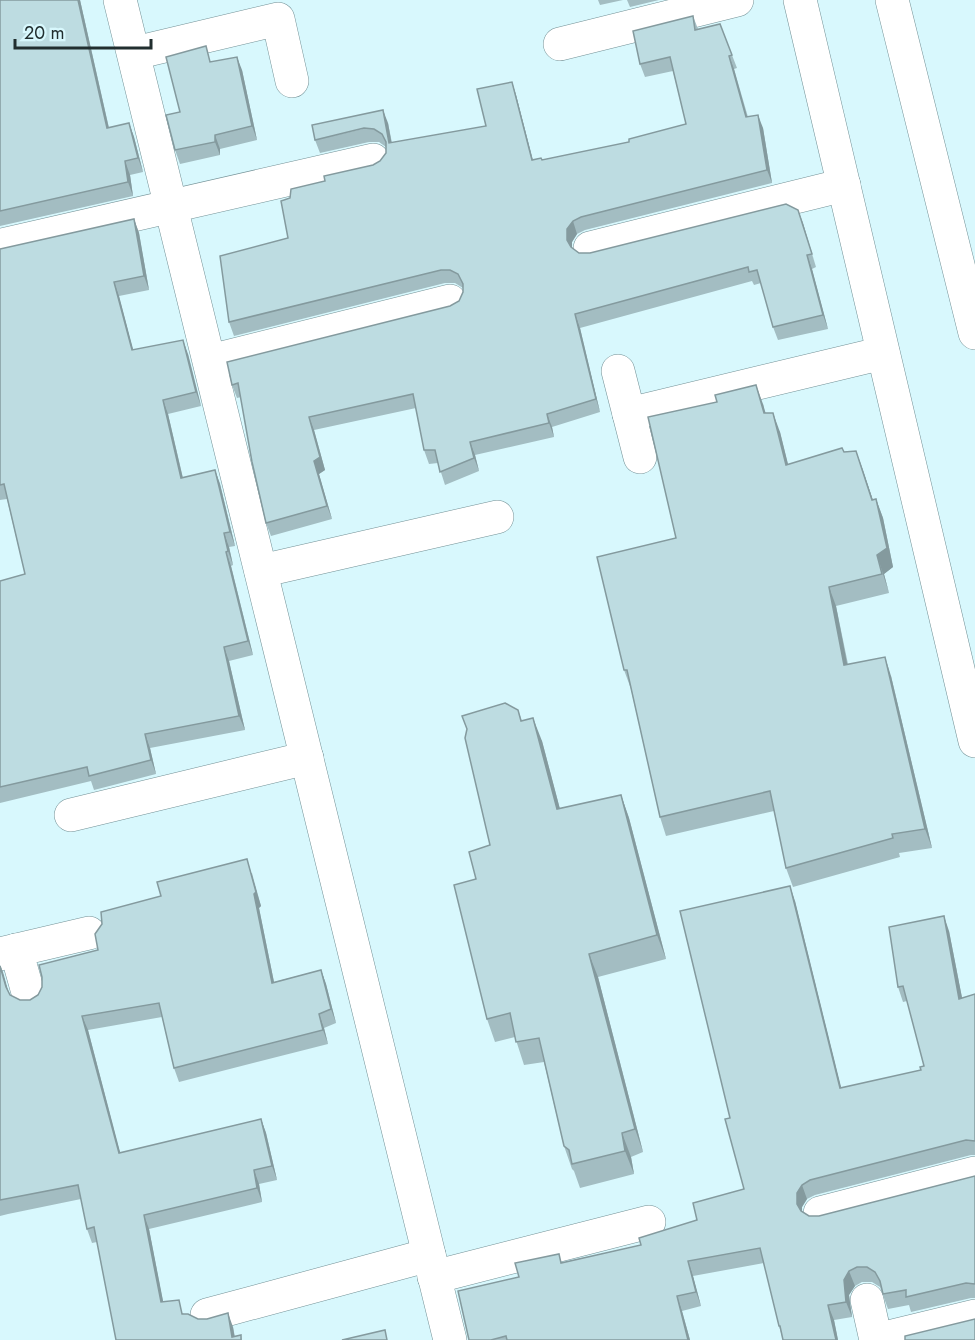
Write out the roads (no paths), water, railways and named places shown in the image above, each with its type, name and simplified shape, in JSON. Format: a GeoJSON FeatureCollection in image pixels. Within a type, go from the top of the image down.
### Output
{"type":"FeatureCollection","features":[{"type":"Feature","properties":{"kind":"street"},"geometry":{"type":"LineString","coordinates":[[120,0],[173,207],[450,1340]]}},
{"type":"Feature","properties":{"kind":"street"},"geometry":{"type":"LineString","coordinates":[[560,44],[736,0]]}},
{"type":"Feature","properties":{"kind":"street"},"geometry":{"type":"LineString","coordinates":[[800,0],[975,741]]}},
{"type":"Feature","properties":{"kind":"street"},"geometry":{"type":"LineString","coordinates":[[892,0],[975,333]]}},
{"type":"Feature","properties":{"kind":"street"},"geometry":{"type":"LineString","coordinates":[[135,53],[278,19],[292,81]]}},
{"type":"Feature","properties":{"kind":"street"},"geometry":{"type":"LineString","coordinates":[[2,245],[373,160]]}},
{"type":"Feature","properties":{"kind":"street"},"geometry":{"type":"LineString","coordinates":[[590,248],[844,185]]}},
{"type":"Feature","properties":{"kind":"street"},"geometry":{"type":"LineString","coordinates":[[210,361],[450,301]]}},
{"type":"Feature","properties":{"kind":"street"},"geometry":{"type":"LineString","coordinates":[[629,414],[883,353]]}},
{"type":"Feature","properties":{"kind":"street"},"geometry":{"type":"LineString","coordinates":[[618,371],[640,456]]}},
{"type":"Feature","properties":{"kind":"street"},"geometry":{"type":"LineString","coordinates":[[261,571],[497,517]]}},
{"type":"Feature","properties":{"kind":"street"},"geometry":{"type":"LineString","coordinates":[[71,815],[307,758]]}},
{"type":"Feature","properties":{"kind":"street"},"geometry":{"type":"LineString","coordinates":[[29,996],[8,952],[89,933]]}},
{"type":"Feature","properties":{"kind":"street"},"geometry":{"type":"LineString","coordinates":[[820,1213],[975,1173]]}},
{"type":"Feature","properties":{"kind":"street"},"geometry":{"type":"LineString","coordinates":[[207,1315],[431,1266],[649,1222]]}},
{"type":"Feature","properties":{"kind":"street"},"geometry":{"type":"LineString","coordinates":[[867,1300],[876,1340],[975,1316]]}}]}
